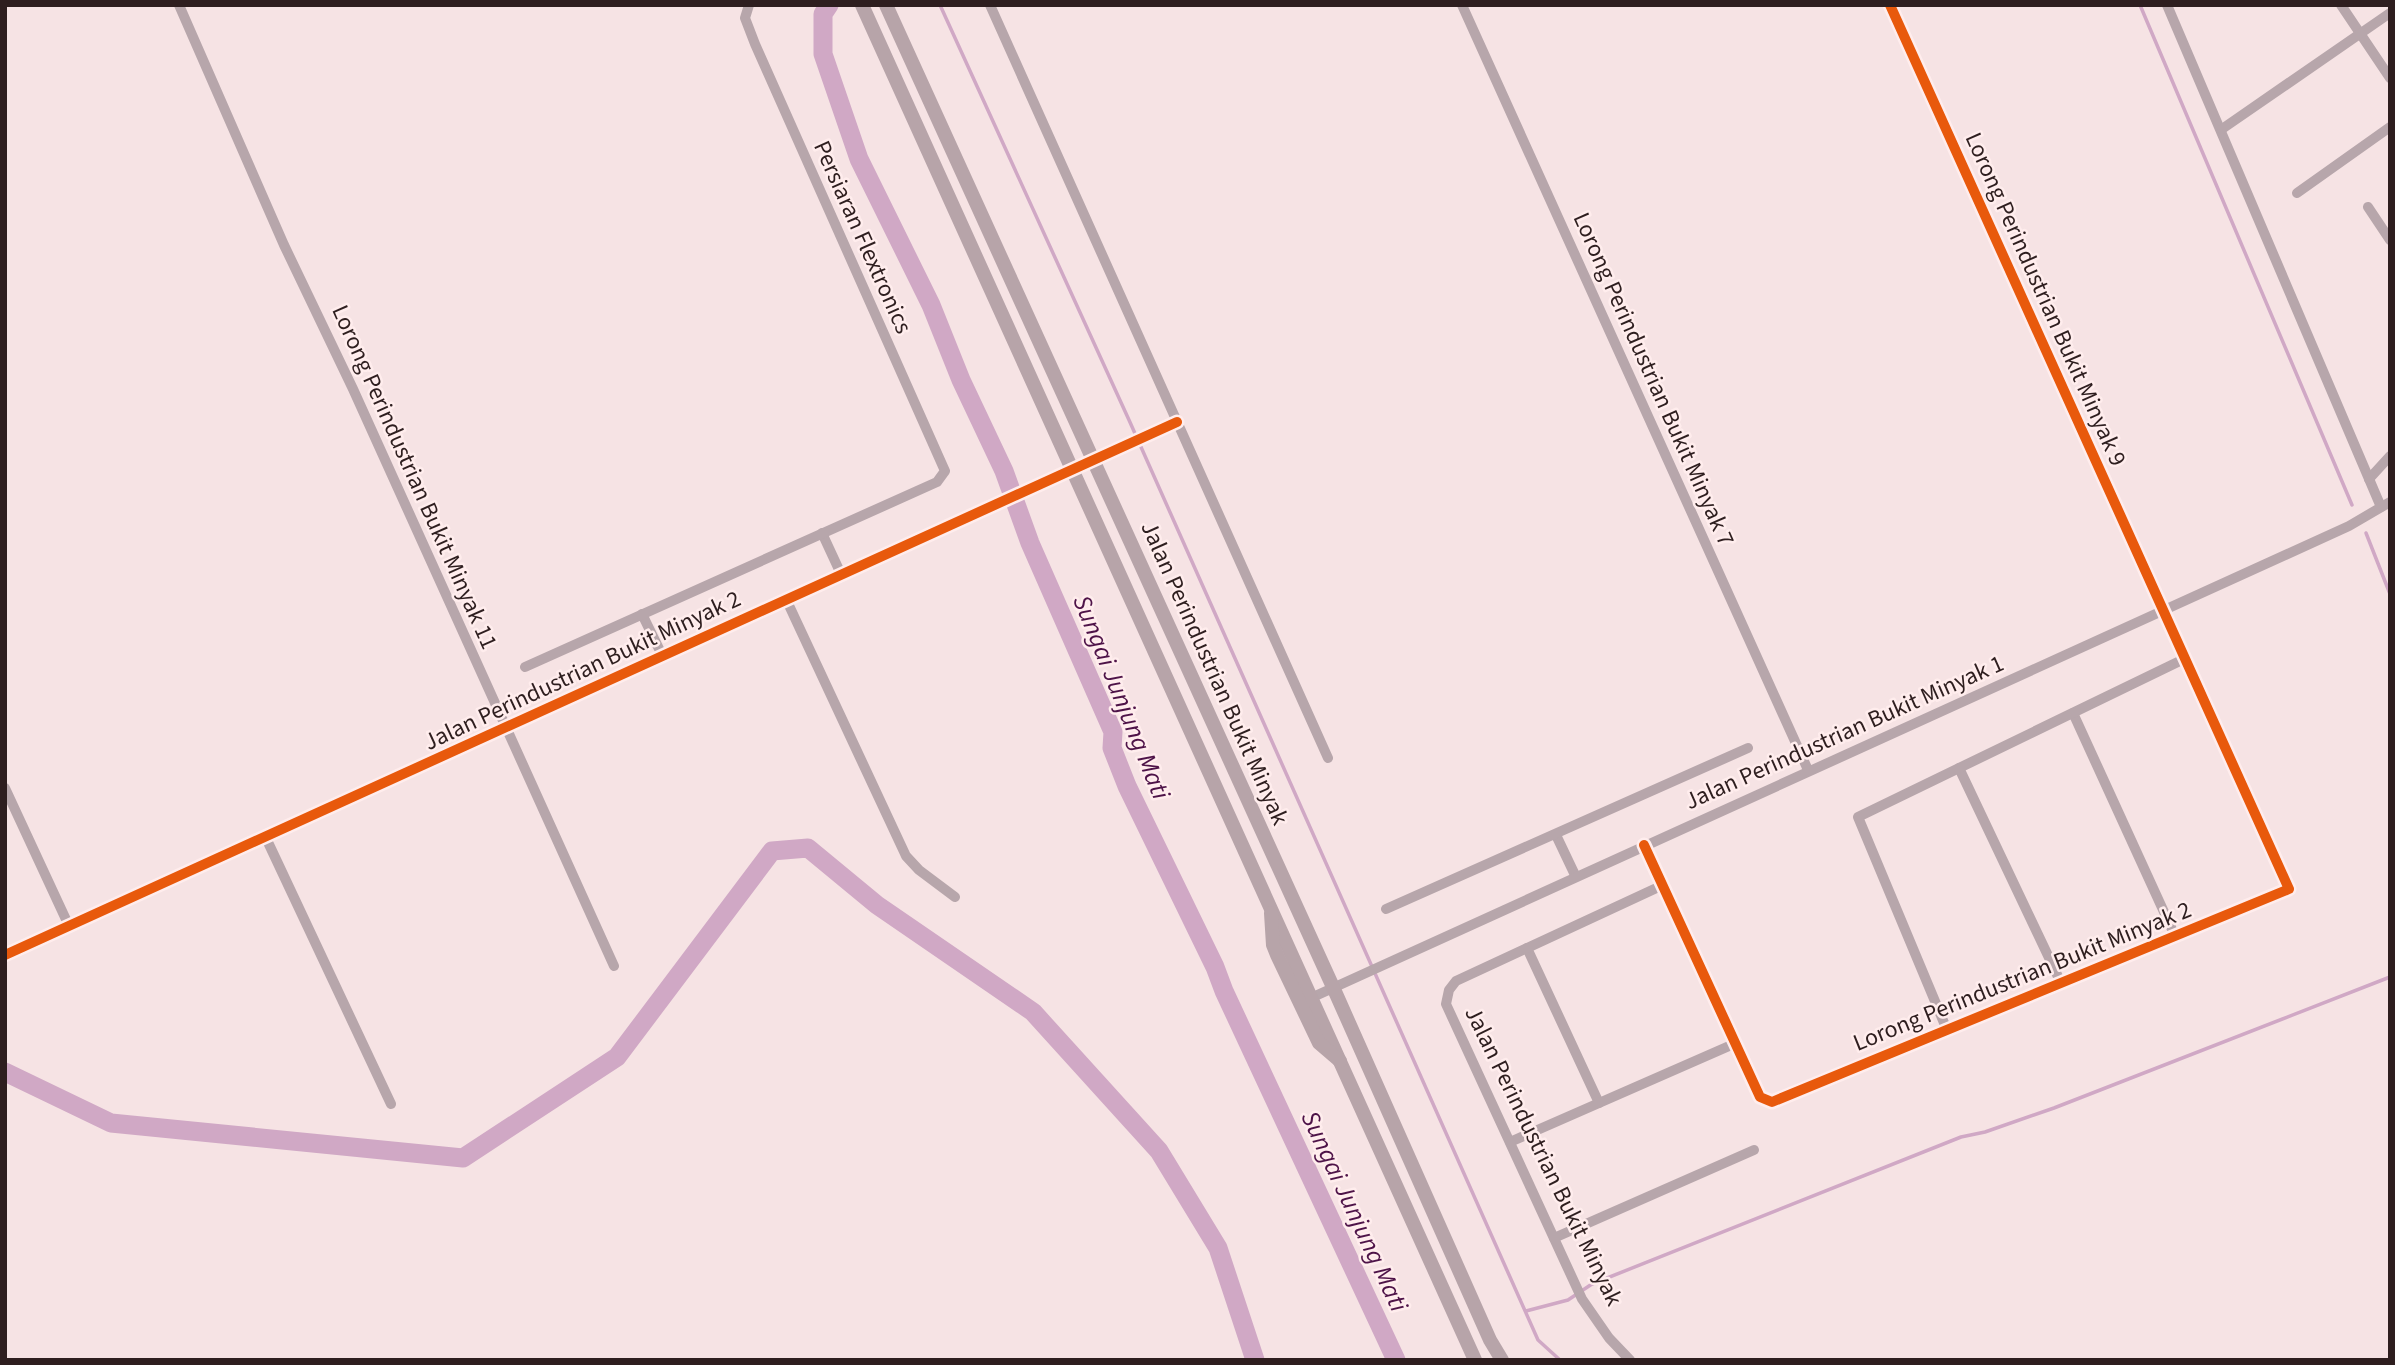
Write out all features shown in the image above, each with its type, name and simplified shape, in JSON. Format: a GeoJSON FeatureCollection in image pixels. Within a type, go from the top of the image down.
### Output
{"type":"FeatureCollection","features":[{"type":"Feature","properties":{"kind":"main road","name":"Jalan Perindustrian Bukit Minyak"},"geometry":{"type":"LineString","coordinates":[[862,5],[1270,901],[1475,1360]]}},
{"type":"Feature","properties":{"kind":"main road","name":"Jalan Perindustrian Bukit Minyak"},"geometry":{"type":"LineString","coordinates":[[886,6],[1334,987],[1490,1340],[1502,1360]]}},
{"type":"Feature","properties":{"kind":"main road"},"geometry":{"type":"LineString","coordinates":[[1270,901],[1273,945],[1277,955],[1319,1043],[1344,1065]]}},
{"type":"Feature","properties":{"kind":"street","name":"Lorong Perindustrian Bukit Minyak 11"},"geometry":{"type":"LineString","coordinates":[[179,5],[284,245],[358,400],[614,966]]}},
{"type":"Feature","properties":{"kind":"street","name":"Persiaran Flextronics"},"geometry":{"type":"LineString","coordinates":[[749,5],[745,18],[945,471],[937,482],[822,534]]}},
{"type":"Feature","properties":{"kind":"street"},"geometry":{"type":"LineString","coordinates":[[990,5],[1328,758]]}},
{"type":"Feature","properties":{"kind":"street","name":"Lorong Perindustrian Bukit Minyak 7"},"geometry":{"type":"LineString","coordinates":[[1462,5],[1808,770]]}},
{"type":"Feature","properties":{"kind":"street","name":"Lorong Perindustrian Bukit Minyak 9"},"geometry":{"type":"LineString","coordinates":[[1890,5],[2289,889]]}},
{"type":"Feature","properties":{"kind":"street"},"geometry":{"type":"LineString","coordinates":[[2168,5],[2369,479],[2385,505]]}},
{"type":"Feature","properties":{"kind":"street"},"geometry":{"type":"LineString","coordinates":[[2341,5],[2390,78]]}},
{"type":"Feature","properties":{"kind":"street"},"geometry":{"type":"LineString","coordinates":[[2222,129],[2390,13]]}},
{"type":"Feature","properties":{"kind":"street"},"geometry":{"type":"LineString","coordinates":[[2297,192],[2390,127]]}},
{"type":"Feature","properties":{"kind":"street"},"geometry":{"type":"LineString","coordinates":[[2368,207],[2390,240]]}},
{"type":"Feature","properties":{"kind":"street","name":"Jalan Perindustrian Bukit Minyak 2"},"geometry":{"type":"LineString","coordinates":[[5,956],[1177,422]]}},
{"type":"Feature","properties":{"kind":"street"},"geometry":{"type":"LineString","coordinates":[[2369,479],[2390,456]]}},
{"type":"Feature","properties":{"kind":"street","name":"Jalan Perindustrian Bukit Minyak 1"},"geometry":{"type":"LineString","coordinates":[[1313,997],[1575,875],[2349,526],[2385,505]]}},
{"type":"Feature","properties":{"kind":"street"},"geometry":{"type":"LineString","coordinates":[[525,667],[822,534],[841,574]]}},
{"type":"Feature","properties":{"kind":"street"},"geometry":{"type":"LineString","coordinates":[[786,599],[906,856],[919,870],[955,897]]}},
{"type":"Feature","properties":{"kind":"street"},"geometry":{"type":"LineString","coordinates":[[642,614],[662,655]]}},
{"type":"Feature","properties":{"kind":"street"},"geometry":{"type":"LineString","coordinates":[[1947,1030],[1858,817],[2184,659]]}},
{"type":"Feature","properties":{"kind":"street"},"geometry":{"type":"LineString","coordinates":[[2073,713],[2175,936]]}},
{"type":"Feature","properties":{"kind":"street","name":"Jalan Perindustrian Bukit Minyak 1"},"geometry":{"type":"LineString","coordinates":[[1386,909],[1748,748]]}},
{"type":"Feature","properties":{"kind":"street"},"geometry":{"type":"LineString","coordinates":[[1959,768],[2061,983]]}},
{"type":"Feature","properties":{"kind":"street"},"geometry":{"type":"LineString","coordinates":[[5,788],[69,926]]}},
{"type":"Feature","properties":{"kind":"street"},"geometry":{"type":"LineString","coordinates":[[1556,835],[1575,875]]}},
{"type":"Feature","properties":{"kind":"street"},"geometry":{"type":"LineString","coordinates":[[266,838],[391,1104]]}},
{"type":"Feature","properties":{"kind":"street"},"geometry":{"type":"LineString","coordinates":[[1510,1142],[1735,1043],[1644,845]]}},
{"type":"Feature","properties":{"kind":"street","name":"Jalan Perindustrian Bukit Minyak"},"geometry":{"type":"LineString","coordinates":[[1630,1360],[1609,1338],[1576,1288],[1447,1004],[1448,990],[1456,981],[1663,885]]}},
{"type":"Feature","properties":{"kind":"street","name":"Lorong Perindustrian Bukit Minyak 2"},"geometry":{"type":"LineString","coordinates":[[1735,1043],[1760,1097],[1772,1102],[2289,889]]}},
{"type":"Feature","properties":{"kind":"street"},"geometry":{"type":"LineString","coordinates":[[1527,948],[1598,1103]]}},
{"type":"Feature","properties":{"kind":"street"},"geometry":{"type":"LineString","coordinates":[[1553,1238],[1754,1150]]}},
{"type":"Feature","properties":{"kind":"waterway","name":"Sungai Junjung Mati"},"geometry":{"type":"LineString","coordinates":[[823,5],[827,8]]}},
{"type":"Feature","properties":{"kind":"waterway","name":"Sungai Junjung Mati"},"geometry":{"type":"LineString","coordinates":[[829,5],[823,14],[823,54],[859,159],[931,305],[961,380],[1004,471],[1030,543],[1113,732],[1112,748],[1127,786],[1215,967],[1396,1360]]}},
{"type":"Feature","properties":{"kind":"waterway"},"geometry":{"type":"LineString","coordinates":[[940,5],[1129,420],[1538,1340],[1560,1360]]}},
{"type":"Feature","properties":{"kind":"waterway"},"geometry":{"type":"LineString","coordinates":[[2140,5],[2352,505]]}},
{"type":"Feature","properties":{"kind":"waterway"},"geometry":{"type":"LineString","coordinates":[[2366,533],[2390,594]]}},
{"type":"Feature","properties":{"kind":"waterway"},"geometry":{"type":"LineString","coordinates":[[5,1072],[111,1123],[463,1158],[617,1057],[772,851],[808,848],[877,905],[1033,1012],[1159,1151],[1218,1248],[1255,1360]]}},
{"type":"Feature","properties":{"kind":"waterway"},"geometry":{"type":"LineString","coordinates":[[1526,1311],[1568,1300],[1592,1284],[1961,1137],[1985,1132],[2054,1108],[2390,977]]}},
{"type":"Feature","properties":{"kind":"cycle path"},"geometry":{"type":"LineString","coordinates":[[1644,845],[1760,1097],[1772,1102],[2289,889],[1890,5]]}},
{"type":"Feature","properties":{"kind":"cycle path"},"geometry":{"type":"LineString","coordinates":[[5,955],[1177,422]]}}]}
